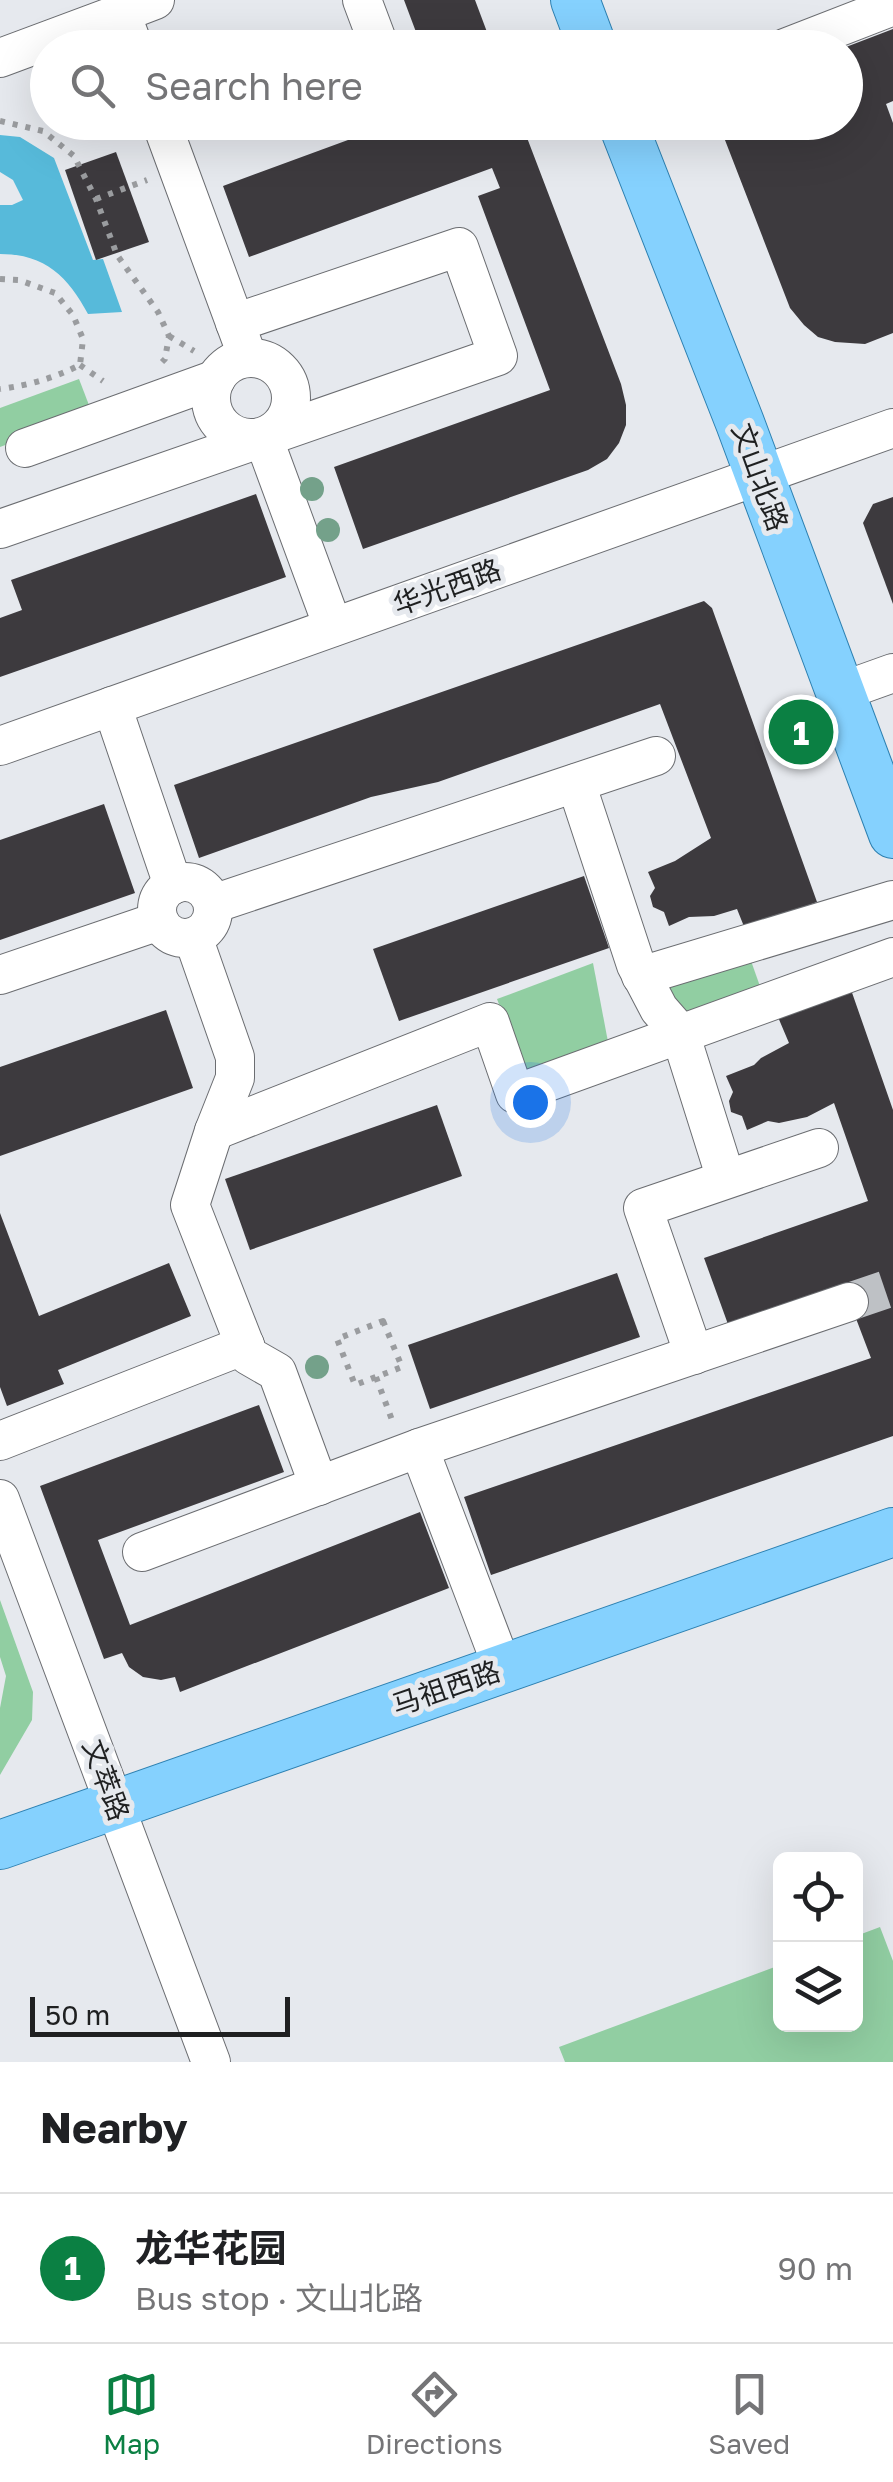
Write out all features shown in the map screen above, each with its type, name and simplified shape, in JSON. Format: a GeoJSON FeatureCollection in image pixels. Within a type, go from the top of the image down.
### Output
{"type":"FeatureCollection","features":[{"type":"Feature","properties":{"kind":"main road"},"geometry":{"type":"LineString","coordinates":[[575,0],[586,30]]}},
{"type":"Feature","properties":{"kind":"main road","name":"文山北路"},"geometry":{"type":"LineString","coordinates":[[629,140],[893,834]]}},
{"type":"Feature","properties":{"kind":"main road","name":"马祖西路"},"geometry":{"type":"LineString","coordinates":[[0,1845],[893,1532]]}},
{"type":"Feature","properties":{"kind":"street"},"geometry":{"type":"LineString","coordinates":[[362,0],[373,30]]}},
{"type":"Feature","properties":{"kind":"street"},"geometry":{"type":"LineString","coordinates":[[831,30],[893,6]]}},
{"type":"Feature","properties":{"kind":"street"},"geometry":{"type":"LineString","coordinates":[[101,30],[137,20]]}},
{"type":"Feature","properties":{"kind":"street"},"geometry":{"type":"LineString","coordinates":[[0,58],[30,50]]}},
{"type":"Feature","properties":{"kind":"street"},"geometry":{"type":"LineString","coordinates":[[0,529],[498,356],[458,247],[242,341],[235,361],[216,379],[212,392],[212,405],[225,428],[250,438],[263,436],[284,421],[292,396],[283,373],[242,341],[178,169],[173,140]]}},
{"type":"Feature","properties":{"kind":"street"},"geometry":{"type":"LineString","coordinates":[[25,448],[216,379]]}},
{"type":"Feature","properties":{"kind":"street","name":"华光西路"},"geometry":{"type":"LineString","coordinates":[[0,746],[893,428]]}},
{"type":"Feature","properties":{"kind":"street"},"geometry":{"type":"LineString","coordinates":[[263,436],[333,628]]}},
{"type":"Feature","properties":{"kind":"street"},"geometry":{"type":"LineString","coordinates":[[840,692],[893,673]]}},
{"type":"Feature","properties":{"kind":"street"},"geometry":{"type":"LineString","coordinates":[[112,706],[172,885]]}},
{"type":"Feature","properties":{"kind":"street"},"geometry":{"type":"LineString","coordinates":[[213,904],[656,756]]}},
{"type":"Feature","properties":{"kind":"street"},"geometry":{"type":"LineString","coordinates":[[576,783],[641,976],[680,1034],[726,1179]]}},
{"type":"Feature","properties":{"kind":"street"},"geometry":{"type":"LineString","coordinates":[[172,885],[197,885],[208,892],[213,904],[213,918],[206,930],[194,937],[180,938],[167,932],[159,921],[159,900],[172,885]]}},
{"type":"Feature","properties":{"kind":"street"},"geometry":{"type":"LineString","coordinates":[[641,976],[893,900]]}},
{"type":"Feature","properties":{"kind":"street"},"geometry":{"type":"LineString","coordinates":[[0,976],[159,921]]}},
{"type":"Feature","properties":{"kind":"street"},"geometry":{"type":"LineString","coordinates":[[194,937],[235,1056],[235,1078],[190,1205],[249,1356],[277,1372],[319,1486]]}},
{"type":"Feature","properties":{"kind":"street"},"geometry":{"type":"LineString","coordinates":[[214,1131],[490,1022],[516,1094],[893,957]]}},
{"type":"Feature","properties":{"kind":"street"},"geometry":{"type":"LineString","coordinates":[[694,1354],[643,1208],[818,1148]]}},
{"type":"Feature","properties":{"kind":"street"},"geometry":{"type":"LineString","coordinates":[[142,1552],[413,1451],[849,1302]]}},
{"type":"Feature","properties":{"kind":"street"},"geometry":{"type":"LineString","coordinates":[[0,1441],[245,1345]]}},
{"type":"Feature","properties":{"kind":"street"},"geometry":{"type":"LineString","coordinates":[[413,1451],[504,1668]]}},
{"type":"Feature","properties":{"kind":"street","name":"文萃路"},"geometry":{"type":"LineString","coordinates":[[0,1498],[211,2062]]}},
{"type":"Feature","properties":{"kind":"path"},"geometry":{"type":"LineString","coordinates":[[0,121],[30,128]]}},
{"type":"Feature","properties":{"kind":"path"},"geometry":{"type":"LineString","coordinates":[[54,140],[74,156],[96,199],[117,255],[158,312],[169,336],[165,359],[158,367]]}},
{"type":"Feature","properties":{"kind":"path"},"geometry":{"type":"LineString","coordinates":[[96,199],[178,169]]}},
{"type":"Feature","properties":{"kind":"path"},"geometry":{"type":"LineString","coordinates":[[0,279],[19,280],[55,293],[74,315],[83,339],[80,365]]}},
{"type":"Feature","properties":{"kind":"path"},"geometry":{"type":"LineString","coordinates":[[0,389],[28,386],[80,365]]}},
{"type":"Feature","properties":{"kind":"path"},"geometry":{"type":"LineString","coordinates":[[80,365],[112,388]]}},
{"type":"Feature","properties":{"kind":"path"},"geometry":{"type":"LineString","coordinates":[[28,386],[32,396]]}},
{"type":"Feature","properties":{"kind":"path"},"geometry":{"type":"LineString","coordinates":[[384,1321],[402,1367],[376,1377],[355,1385],[337,1340],[384,1321]]}},
{"type":"Feature","properties":{"kind":"path"},"geometry":{"type":"LineString","coordinates":[[376,1377],[413,1451]]}},
{"type":"Feature","properties":{"kind":"green space"},"geometry":{"type":"Polygon","coordinates":[[[79,379],[92,413],[0,447],[0,408],[79,379]]]}},
{"type":"Feature","properties":{"kind":"green space"},"geometry":{"type":"Polygon","coordinates":[[[750,958],[762,992],[684,1016],[664,984],[750,958]]]}},
{"type":"Feature","properties":{"kind":"green space"},"geometry":{"type":"Polygon","coordinates":[[[593,963],[609,1047],[526,1075],[497,999],[593,963]]]}},
{"type":"Feature","properties":{"kind":"green space"},"geometry":{"type":"Polygon","coordinates":[[[0,1600],[33,1692],[32,1720],[0,1775],[0,1708],[6,1676],[0,1657],[0,1600]]]}},
{"type":"Feature","properties":{"kind":"green space"},"geometry":{"type":"Polygon","coordinates":[[[880,1927],[893,1961],[893,2062],[565,2062],[559,2047],[773,1968],[773,2032],[863,2032],[863,1933],[880,1927]]]}},
{"type":"Feature","properties":{"kind":"water"},"geometry":{"type":"Polygon","coordinates":[[[0,135],[20,137],[54,158],[93,260],[103,259],[122,312],[88,314],[54,270],[30,258],[0,254],[0,205],[23,200],[13,180],[0,172],[0,135]]]}},
{"type":"Feature","properties":{"kind":"building"},"geometry":{"type":"Polygon","coordinates":[[[404,0],[475,0],[486,30],[415,30],[404,0]]]}},
{"type":"Feature","properties":{"kind":"building"},"geometry":{"type":"Polygon","coordinates":[[[893,29],[893,101],[886,104],[893,123],[893,333],[865,344],[818,337],[790,308],[725,140],[863,140],[863,40],[893,29]]]}},
{"type":"Feature","properties":{"kind":"building"},"geometry":{"type":"Polygon","coordinates":[[[348,140],[528,140],[621,384],[626,425],[619,443],[607,459],[588,470],[363,549],[334,467],[550,390],[478,196],[500,188],[492,168],[249,257],[223,186],[348,140]]]}},
{"type":"Feature","properties":{"kind":"building"},"geometry":{"type":"Polygon","coordinates":[[[116,152],[149,242],[96,260],[65,170],[116,152]]]}},
{"type":"Feature","properties":{"kind":"building"},"geometry":{"type":"Polygon","coordinates":[[[256,494],[286,577],[0,677],[0,618],[22,610],[11,580],[256,494]]]}},
{"type":"Feature","properties":{"kind":"building"},"geometry":{"type":"Polygon","coordinates":[[[893,497],[893,604],[863,523],[873,504],[893,497]]]}},
{"type":"Feature","properties":{"kind":"building"},"geometry":{"type":"Polygon","coordinates":[[[704,601],[712,608],[817,902],[745,929],[737,909],[714,916],[689,917],[669,926],[664,912],[653,907],[650,896],[655,888],[648,872],[675,861],[711,838],[660,704],[438,782],[371,797],[199,858],[174,785],[704,601]]]}},
{"type":"Feature","properties":{"kind":"building"},"geometry":{"type":"Polygon","coordinates":[[[104,804],[135,893],[0,940],[0,840],[104,804]]]}},
{"type":"Feature","properties":{"kind":"building"},"geometry":{"type":"Polygon","coordinates":[[[584,876],[609,948],[399,1021],[373,949],[584,876]]]}},
{"type":"Feature","properties":{"kind":"building"},"geometry":{"type":"Polygon","coordinates":[[[849,984],[893,1110],[893,1436],[491,1575],[464,1497],[871,1358],[844,1287],[729,1327],[704,1258],[868,1201],[834,1103],[807,1117],[779,1123],[768,1121],[747,1130],[742,1116],[731,1112],[729,1101],[733,1092],[726,1076],[754,1065],[789,1043],[775,1010],[849,984]]]}},
{"type":"Feature","properties":{"kind":"building"},"geometry":{"type":"Polygon","coordinates":[[[166,1010],[193,1088],[0,1156],[0,1067],[166,1010]]]}},
{"type":"Feature","properties":{"kind":"building"},"geometry":{"type":"Polygon","coordinates":[[[437,1105],[462,1176],[250,1250],[225,1179],[437,1105]]]}},
{"type":"Feature","properties":{"kind":"building"},"geometry":{"type":"Polygon","coordinates":[[[0,1213],[39,1316],[169,1263],[191,1316],[58,1370],[64,1384],[7,1406],[0,1387],[0,1213]]]}},
{"type":"Feature","properties":{"kind":"building"},"geometry":{"type":"Polygon","coordinates":[[[617,1273],[640,1337],[430,1409],[408,1345],[617,1273]]]}},
{"type":"Feature","properties":{"kind":"building"},"geometry":{"type":"Polygon","coordinates":[[[259,1405],[284,1472],[98,1540],[130,1625],[420,1512],[449,1588],[180,1692],[175,1677],[143,1677],[129,1667],[122,1653],[104,1659],[40,1486],[259,1405]]]}},
{"type":"Feature","properties":{"kind":"tunnel"},"geometry":{"type":"LineString","coordinates":[[849,1302],[893,1287]]}},
{"type":"Feature","properties":{"kind":"place","name":"龙华花园"},"geometry":{"type":"Point","coordinates":[801,732]}}]}
